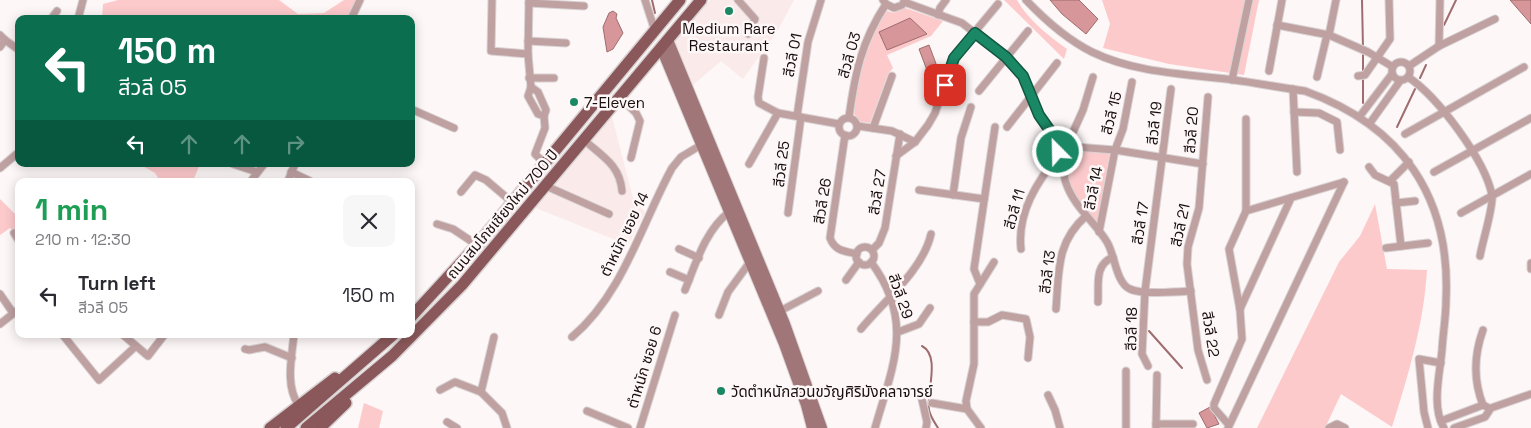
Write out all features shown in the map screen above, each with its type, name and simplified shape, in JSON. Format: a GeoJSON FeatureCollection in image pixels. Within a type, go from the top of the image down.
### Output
{"type":"FeatureCollection","features":[{"type":"Feature","properties":{"kind":"main road","name":"ถนนสมโภชเชียงใหม่ 700 ปี"},"geometry":{"type":"LineString","coordinates":[[415,313],[477,245],[680,0]]}},
{"type":"Feature","properties":{"kind":"main road","name":"ถนนสมโภชเชียงใหม่ 700 ปี"},"geometry":{"type":"LineString","coordinates":[[415,333],[438,310],[546,186],[700,0]]}},
{"type":"Feature","properties":{"kind":"main road"},"geometry":{"type":"LineString","coordinates":[[286,428],[390,338]]}},
{"type":"Feature","properties":{"kind":"main road","name":"ถนนสมโภชเชียงใหม่ 700 ปี"},"geometry":{"type":"LineString","coordinates":[[306,428],[392,356],[410,338]]}},
{"type":"Feature","properties":{"kind":"main road"},"geometry":{"type":"LineString","coordinates":[[270,428],[333,378],[349,374]]}},
{"type":"Feature","properties":{"kind":"main road"},"geometry":{"type":"LineString","coordinates":[[320,428],[349,401],[358,385]]}},
{"type":"Feature","properties":{"kind":"street"},"geometry":{"type":"LineString","coordinates":[[79,15],[84,0]]}},
{"type":"Feature","properties":{"kind":"street"},"geometry":{"type":"LineString","coordinates":[[353,15],[360,0]]}},
{"type":"Feature","properties":{"kind":"street"},"geometry":{"type":"LineString","coordinates":[[492,0],[491,50],[528,54]]}},
{"type":"Feature","properties":{"kind":"street"},"geometry":{"type":"LineString","coordinates":[[645,0],[655,31]]}},
{"type":"Feature","properties":{"kind":"street"},"geometry":{"type":"LineString","coordinates":[[738,0],[755,19],[754,25],[748,34]]}},
{"type":"Feature","properties":{"kind":"street","name":"สีวลี 01"},"geometry":{"type":"LineString","coordinates":[[799,117],[808,42],[820,0]]}},
{"type":"Feature","properties":{"kind":"street"},"geometry":{"type":"LineString","coordinates":[[938,15],[940,8],[946,0]]}},
{"type":"Feature","properties":{"kind":"street"},"geometry":{"type":"LineString","coordinates":[[1026,0],[1064,36],[1095,53],[1125,64],[1164,72],[1293,90],[1327,99],[1370,123],[1409,162],[1421,181],[1431,204],[1443,250],[1446,299],[1437,403],[1442,424],[1483,405],[1491,408],[1531,394]]}},
{"type":"Feature","properties":{"kind":"street"},"geometry":{"type":"LineString","coordinates":[[1232,80],[1249,0]]}},
{"type":"Feature","properties":{"kind":"street"},"geometry":{"type":"LineString","coordinates":[[1269,71],[1282,0]]}},
{"type":"Feature","properties":{"kind":"street"},"geometry":{"type":"LineString","coordinates":[[1317,77],[1336,0]]}},
{"type":"Feature","properties":{"kind":"street"},"geometry":{"type":"LineString","coordinates":[[1361,75],[1379,58],[1390,39],[1389,0]]}},
{"type":"Feature","properties":{"kind":"street"},"geometry":{"type":"LineString","coordinates":[[1438,47],[1440,0]]}},
{"type":"Feature","properties":{"kind":"street"},"geometry":{"type":"LineString","coordinates":[[884,2],[894,8],[905,1],[962,23],[1006,57],[1023,76],[1039,115],[1058,142],[1057,149],[1062,155],[1066,182],[1086,216],[1108,244],[1123,283],[1129,289],[1145,291],[1170,293],[1191,291]]}},
{"type":"Feature","properties":{"kind":"street"},"geometry":{"type":"LineString","coordinates":[[544,163],[535,154],[545,128],[544,116],[538,114],[528,96],[531,87],[528,54],[529,2],[584,6]]}},
{"type":"Feature","properties":{"kind":"street","name":"สีวลี 03"},"geometry":{"type":"LineString","coordinates":[[849,117],[859,56],[884,2]]}},
{"type":"Feature","properties":{"kind":"street"},"geometry":{"type":"LineString","coordinates":[[896,156],[915,142],[935,113],[954,58],[998,4]]}},
{"type":"Feature","properties":{"kind":"street"},"geometry":{"type":"LineString","coordinates":[[54,15],[57,11]]}},
{"type":"Feature","properties":{"kind":"street"},"geometry":{"type":"LineString","coordinates":[[1409,66],[1438,47],[1495,19]]}},
{"type":"Feature","properties":{"kind":"street"},"geometry":{"type":"LineString","coordinates":[[1278,25],[1328,35],[1363,49],[1379,58],[1392,70],[1400,81]]}},
{"type":"Feature","properties":{"kind":"street"},"geometry":{"type":"LineString","coordinates":[[979,91],[1028,31]]}},
{"type":"Feature","properties":{"kind":"street"},"geometry":{"type":"LineString","coordinates":[[0,47],[3,38],[15,47]]}},
{"type":"Feature","properties":{"kind":"street"},"geometry":{"type":"LineString","coordinates":[[528,41],[566,43]]}},
{"type":"Feature","properties":{"kind":"street"},"geometry":{"type":"LineString","coordinates":[[664,44],[701,145],[729,212],[780,311],[808,383],[822,428]]}},
{"type":"Feature","properties":{"kind":"street"},"geometry":{"type":"LineString","coordinates":[[664,44],[752,258],[806,405],[812,428]]}},
{"type":"Feature","properties":{"kind":"street"},"geometry":{"type":"LineString","coordinates":[[764,58],[758,97],[760,103],[778,113],[839,124]]}},
{"type":"Feature","properties":{"kind":"street"},"geometry":{"type":"LineString","coordinates":[[1007,127],[1057,62]]}},
{"type":"Feature","properties":{"kind":"street"},"geometry":{"type":"LineString","coordinates":[[1360,116],[1392,70],[1401,62],[1409,66]]}},
{"type":"Feature","properties":{"kind":"street"},"geometry":{"type":"LineString","coordinates":[[1408,78],[1409,66]]}},
{"type":"Feature","properties":{"kind":"street"},"geometry":{"type":"LineString","coordinates":[[1405,134],[1524,67]]}},
{"type":"Feature","properties":{"kind":"street"},"geometry":{"type":"LineString","coordinates":[[873,128],[892,76]]}},
{"type":"Feature","properties":{"kind":"street"},"geometry":{"type":"LineString","coordinates":[[1070,139],[1083,110],[1093,77]]}},
{"type":"Feature","properties":{"kind":"street"},"geometry":{"type":"LineString","coordinates":[[529,78],[554,78]]}},
{"type":"Feature","properties":{"kind":"street"},"geometry":{"type":"LineString","coordinates":[[1370,123],[1400,81],[1408,78]]}},
{"type":"Feature","properties":{"kind":"street"},"geometry":{"type":"LineString","coordinates":[[1408,78],[1432,96],[1472,150],[1492,196],[1480,256]]}},
{"type":"Feature","properties":{"kind":"street","name":"สีวลี 15"},"geometry":{"type":"LineString","coordinates":[[1114,150],[1123,129],[1132,82]]}},
{"type":"Feature","properties":{"kind":"street","name":"สีวลี 19"},"geometry":{"type":"LineString","coordinates":[[1164,159],[1171,89]]}},
{"type":"Feature","properties":{"kind":"street"},"geometry":{"type":"LineString","coordinates":[[1293,90],[1297,172]]}},
{"type":"Feature","properties":{"kind":"street"},"geometry":{"type":"LineString","coordinates":[[620,97],[636,113],[640,121],[631,158]]}},
{"type":"Feature","properties":{"kind":"street","name":"สีวลี 20"},"geometry":{"type":"LineString","coordinates":[[1203,164],[1208,97]]}},
{"type":"Feature","properties":{"kind":"street"},"geometry":{"type":"LineString","coordinates":[[953,195],[961,138],[971,106]]}},
{"type":"Feature","properties":{"kind":"street"},"geometry":{"type":"LineString","coordinates":[[415,111],[454,128]]}},
{"type":"Feature","properties":{"kind":"street"},"geometry":{"type":"LineString","coordinates":[[1294,112],[1320,113],[1337,122],[1340,150]]}},
{"type":"Feature","properties":{"kind":"street"},"geometry":{"type":"LineString","coordinates":[[749,164],[778,113]]}},
{"type":"Feature","properties":{"kind":"street","name":"สีวลี 25"},"geometry":{"type":"LineString","coordinates":[[788,213],[799,117]]}},
{"type":"Feature","properties":{"kind":"street"},"geometry":{"type":"LineString","coordinates":[[849,117],[855,120],[858,126],[854,134],[845,136],[840,131],[839,124],[843,119],[849,117]]}},
{"type":"Feature","properties":{"kind":"street"},"geometry":{"type":"LineString","coordinates":[[1246,118],[1246,211],[1229,248],[1240,310],[1242,340],[1214,404],[1214,408],[1229,427],[1344,182],[1246,211]]}},
{"type":"Feature","properties":{"kind":"street"},"geometry":{"type":"LineString","coordinates":[[1434,172],[1531,118]]}},
{"type":"Feature","properties":{"kind":"street"},"geometry":{"type":"LineString","coordinates":[[858,126],[900,134],[915,142]]}},
{"type":"Feature","properties":{"kind":"street"},"geometry":{"type":"LineString","coordinates":[[980,284],[974,269],[994,127]]}},
{"type":"Feature","properties":{"kind":"street","name":"สีวลี 27"},"geometry":{"type":"LineString","coordinates":[[872,250],[879,243],[885,228],[900,134]]}},
{"type":"Feature","properties":{"kind":"street","name":"สีวลี 26"},"geometry":{"type":"LineString","coordinates":[[845,136],[830,238],[833,246],[839,250],[857,254]]}},
{"type":"Feature","properties":{"kind":"street"},"geometry":{"type":"LineString","coordinates":[[1058,142],[1064,138],[1070,139],[1076,147],[1114,150],[1203,164]]}},
{"type":"Feature","properties":{"kind":"street"},"geometry":{"type":"LineString","coordinates":[[584,140],[616,168],[621,181],[622,191]]}},
{"type":"Feature","properties":{"kind":"street","name":"ตำหนัก ซอย 14"},"geometry":{"type":"LineString","coordinates":[[572,338],[599,310],[621,272],[672,168],[681,157],[701,145]]}},
{"type":"Feature","properties":{"kind":"street"},"geometry":{"type":"LineString","coordinates":[[1062,155],[1072,155],[1076,147]]}},
{"type":"Feature","properties":{"kind":"street","name":"สีวลี 14"},"geometry":{"type":"LineString","coordinates":[[1099,232],[1114,150]]}},
{"type":"Feature","properties":{"kind":"street"},"geometry":{"type":"LineString","coordinates":[[0,168],[15,155]]}},
{"type":"Feature","properties":{"kind":"street","name":"สีวลี 11"},"geometry":{"type":"LineString","coordinates":[[1021,249],[1020,239],[1028,202],[1036,186],[1062,155]]}},
{"type":"Feature","properties":{"kind":"street","name":"สีวลี 17"},"geometry":{"type":"LineString","coordinates":[[1145,291],[1164,159]]}},
{"type":"Feature","properties":{"kind":"street"},"geometry":{"type":"LineString","coordinates":[[1390,181],[1409,162]]}},
{"type":"Feature","properties":{"kind":"street","name":"สีวลี 21"},"geometry":{"type":"LineString","coordinates":[[1191,291],[1188,247],[1199,208],[1203,164]]}},
{"type":"Feature","properties":{"kind":"street"},"geometry":{"type":"LineString","coordinates":[[242,167],[257,172]]}},
{"type":"Feature","properties":{"kind":"street"},"geometry":{"type":"LineString","coordinates":[[252,178],[261,167]]}},
{"type":"Feature","properties":{"kind":"street"},"geometry":{"type":"LineString","coordinates":[[1369,167],[1375,175],[1394,184],[1402,246]]}},
{"type":"Feature","properties":{"kind":"street"},"geometry":{"type":"LineString","coordinates":[[1461,212],[1531,174]]}},
{"type":"Feature","properties":{"kind":"street"},"geometry":{"type":"LineString","coordinates":[[462,192],[475,176],[486,180],[512,202]]}},
{"type":"Feature","properties":{"kind":"street"},"geometry":{"type":"LineString","coordinates":[[546,186],[609,214]]}},
{"type":"Feature","properties":{"kind":"street"},"geometry":{"type":"LineString","coordinates":[[918,190],[984,199]]}},
{"type":"Feature","properties":{"kind":"street"},"geometry":{"type":"LineString","coordinates":[[1240,310],[1291,198]]}},
{"type":"Feature","properties":{"kind":"street"},"geometry":{"type":"LineString","coordinates":[[1396,203],[1415,201]]}},
{"type":"Feature","properties":{"kind":"street"},"geometry":{"type":"LineString","coordinates":[[685,290],[699,258],[720,219],[729,212]]}},
{"type":"Feature","properties":{"kind":"street","name":"สีวลี 13"},"geometry":{"type":"LineString","coordinates":[[1056,308],[1061,251],[1067,238],[1086,216]]}},
{"type":"Feature","properties":{"kind":"street"},"geometry":{"type":"LineString","coordinates":[[437,224],[453,230],[477,245]]}},
{"type":"Feature","properties":{"kind":"street"},"geometry":{"type":"LineString","coordinates":[[861,329],[889,296],[897,290],[923,256],[931,234]]}},
{"type":"Feature","properties":{"kind":"street"},"geometry":{"type":"LineString","coordinates":[[1386,248],[1428,243]]}},
{"type":"Feature","properties":{"kind":"street"},"geometry":{"type":"LineString","coordinates":[[863,247],[872,250],[874,255],[871,262],[865,265],[859,262],[857,254],[863,247]]}},
{"type":"Feature","properties":{"kind":"street"},"geometry":{"type":"LineString","coordinates":[[679,249],[699,258]]}},
{"type":"Feature","properties":{"kind":"street"},"geometry":{"type":"LineString","coordinates":[[1098,302],[1100,266],[1104,261],[1113,257]]}},
{"type":"Feature","properties":{"kind":"street"},"geometry":{"type":"LineString","coordinates":[[719,315],[728,292],[752,258]]}},
{"type":"Feature","properties":{"kind":"street"},"geometry":{"type":"LineString","coordinates":[[846,280],[859,262]]}},
{"type":"Feature","properties":{"kind":"street","name":"สีวลี 29"},"geometry":{"type":"LineString","coordinates":[[871,262],[884,280],[896,315],[898,332],[896,354],[875,428]]}},
{"type":"Feature","properties":{"kind":"street"},"geometry":{"type":"LineString","coordinates":[[981,428],[967,409],[966,401],[974,364],[976,306],[974,294],[994,262]]}},
{"type":"Feature","properties":{"kind":"street"},"geometry":{"type":"LineString","coordinates":[[1531,263],[1531,269]]}},
{"type":"Feature","properties":{"kind":"street"},"geometry":{"type":"LineString","coordinates":[[670,272],[689,280]]}},
{"type":"Feature","properties":{"kind":"street"},"geometry":{"type":"LineString","coordinates":[[780,311],[818,291]]}},
{"type":"Feature","properties":{"kind":"street","name":"สีวลี 18"},"geometry":{"type":"LineString","coordinates":[[1145,291],[1142,354],[1148,366]]}},
{"type":"Feature","properties":{"kind":"street","name":"สีวลี 22"},"geometry":{"type":"LineString","coordinates":[[1191,291],[1198,350],[1207,380]]}},
{"type":"Feature","properties":{"kind":"street"},"geometry":{"type":"LineString","coordinates":[[0,294],[15,310]]}},
{"type":"Feature","properties":{"kind":"street"},"geometry":{"type":"LineString","coordinates":[[898,332],[919,324],[930,308]]}},
{"type":"Feature","properties":{"kind":"street"},"geometry":{"type":"LineString","coordinates":[[0,324],[15,312]]}},
{"type":"Feature","properties":{"kind":"street","name":"ตำหนัก ซอย 6"},"geometry":{"type":"LineString","coordinates":[[640,428],[676,315]]}},
{"type":"Feature","properties":{"kind":"street"},"geometry":{"type":"LineString","coordinates":[[974,322],[988,322],[1002,315],[1026,319],[1030,337],[1028,358]]}},
{"type":"Feature","properties":{"kind":"street"},"geometry":{"type":"LineString","coordinates":[[1482,330],[1476,351],[1476,373],[1477,391],[1483,405]]}},
{"type":"Feature","properties":{"kind":"street"},"geometry":{"type":"LineString","coordinates":[[481,392],[494,337]]}},
{"type":"Feature","properties":{"kind":"street"},"geometry":{"type":"LineString","coordinates":[[65,338],[99,380],[136,346]]}},
{"type":"Feature","properties":{"kind":"street"},"geometry":{"type":"LineString","coordinates":[[127,338],[148,356],[162,338]]}},
{"type":"Feature","properties":{"kind":"street"},"geometry":{"type":"LineString","coordinates":[[294,338],[292,396],[298,404]]}},
{"type":"Feature","properties":{"kind":"street"},"geometry":{"type":"LineString","coordinates":[[245,348],[249,350],[265,347],[292,358]]}},
{"type":"Feature","properties":{"kind":"street"},"geometry":{"type":"LineString","coordinates":[[1428,428],[1424,412],[1419,359],[1441,363]]}},
{"type":"Feature","properties":{"kind":"street"},"geometry":{"type":"LineString","coordinates":[[1126,370],[1126,428]]}},
{"type":"Feature","properties":{"kind":"street"},"geometry":{"type":"LineString","coordinates":[[1157,375],[1156,426],[1193,424]]}},
{"type":"Feature","properties":{"kind":"street"},"geometry":{"type":"LineString","coordinates":[[440,390],[454,382],[481,392],[502,413],[507,428]]}},
{"type":"Feature","properties":{"kind":"street"},"geometry":{"type":"LineString","coordinates":[[921,395],[927,422],[926,428]]}},
{"type":"Feature","properties":{"kind":"street"},"geometry":{"type":"LineString","coordinates":[[1048,395],[1060,428]]}},
{"type":"Feature","properties":{"kind":"street"},"geometry":{"type":"LineString","coordinates":[[932,403],[967,409]]}},
{"type":"Feature","properties":{"kind":"street"},"geometry":{"type":"LineString","coordinates":[[1454,428],[1486,417],[1491,408]]}},
{"type":"Feature","properties":{"kind":"street"},"geometry":{"type":"LineString","coordinates":[[587,410],[628,428]]}},
{"type":"Feature","properties":{"kind":"street"},"geometry":{"type":"LineString","coordinates":[[447,422],[457,428]]}},
{"type":"Feature","properties":{"kind":"street"},"geometry":{"type":"LineString","coordinates":[[1329,428],[1336,424],[1345,428]]}},
{"type":"Feature","properties":{"kind":"shaded area"},"geometry":{"type":"Polygon","coordinates":[[[118,0],[279,0],[298,14],[324,13],[344,0],[358,0],[352,15],[102,15],[103,4],[118,0]]]}},
{"type":"Feature","properties":{"kind":"shaded area"},"geometry":{"type":"Polygon","coordinates":[[[710,0],[794,0],[778,30],[743,79],[721,61],[693,85],[673,44],[710,0]]]}},
{"type":"Feature","properties":{"kind":"shaded area"},"geometry":{"type":"Polygon","coordinates":[[[1004,0],[1017,0],[1033,21],[1067,49],[1064,59],[1004,0]]]}},
{"type":"Feature","properties":{"kind":"shaded area"},"geometry":{"type":"Polygon","coordinates":[[[1050,0],[1079,0],[1098,19],[1086,34],[1062,14],[1050,0]]]}},
{"type":"Feature","properties":{"kind":"shaded area"},"geometry":{"type":"Polygon","coordinates":[[[1102,0],[1259,0],[1244,75],[1169,64],[1103,48],[1110,24],[1102,0]]]}},
{"type":"Feature","properties":{"kind":"shaded area"},"geometry":{"type":"Polygon","coordinates":[[[1510,0],[1531,0],[1531,24],[1510,0]]]}},
{"type":"Feature","properties":{"kind":"shaded area"},"geometry":{"type":"Polygon","coordinates":[[[905,8],[943,21],[931,36],[887,55],[893,68],[888,74],[870,123],[861,122],[854,114],[864,60],[874,35],[887,11],[894,13],[905,8]]]}},
{"type":"Feature","properties":{"kind":"shaded area"},"geometry":{"type":"Polygon","coordinates":[[[613,11],[617,14],[616,18],[623,33],[613,49],[607,52],[603,27],[609,13],[613,11]]]}},
{"type":"Feature","properties":{"kind":"shaded area"},"geometry":{"type":"Polygon","coordinates":[[[910,18],[927,34],[887,50],[879,32],[910,18]]]}},
{"type":"Feature","properties":{"kind":"shaded area"},"geometry":{"type":"Polygon","coordinates":[[[929,45],[938,69],[928,73],[919,49],[929,45]]]}},
{"type":"Feature","properties":{"kind":"shaded area"},"geometry":{"type":"Polygon","coordinates":[[[612,117],[633,198],[645,212],[628,245],[536,208],[612,117]]]}},
{"type":"Feature","properties":{"kind":"shaded area"},"geometry":{"type":"Polygon","coordinates":[[[1079,150],[1110,153],[1097,223],[1075,194],[1069,181],[1066,161],[1075,157],[1079,150]]]}},
{"type":"Feature","properties":{"kind":"shaded area"},"geometry":{"type":"Polygon","coordinates":[[[144,167],[199,167],[194,178],[158,178],[155,173],[144,167]]]}},
{"type":"Feature","properties":{"kind":"shaded area"},"geometry":{"type":"Polygon","coordinates":[[[0,199],[15,214],[15,233],[10,228],[0,235],[0,199]]]}},
{"type":"Feature","properties":{"kind":"shaded area"},"geometry":{"type":"Polygon","coordinates":[[[1375,204],[1387,269],[1427,270],[1419,330],[1392,427],[1341,394],[1325,428],[1257,428],[1339,262],[1360,236],[1375,204]]]}},
{"type":"Feature","properties":{"kind":"shaded area"},"geometry":{"type":"Polygon","coordinates":[[[364,403],[383,411],[379,428],[358,428],[364,403]]]}},
{"type":"Feature","properties":{"kind":"shaded area"},"geometry":{"type":"Polygon","coordinates":[[[1210,407],[1219,424],[1207,428],[1199,413],[1210,407]]]}},
{"type":"Feature","properties":{"kind":"waterway"},"geometry":{"type":"LineString","coordinates":[[652,0],[655,13]]}},
{"type":"Feature","properties":{"kind":"waterway"},"geometry":{"type":"LineString","coordinates":[[1362,0],[1363,48]]}},
{"type":"Feature","properties":{"kind":"waterway"},"geometry":{"type":"LineString","coordinates":[[1444,25],[1456,0]]}},
{"type":"Feature","properties":{"kind":"waterway"},"geometry":{"type":"LineString","coordinates":[[1363,53],[1363,73]]}},
{"type":"Feature","properties":{"kind":"waterway"},"geometry":{"type":"LineString","coordinates":[[1420,78],[1426,65]]}},
{"type":"Feature","properties":{"kind":"waterway"},"geometry":{"type":"LineString","coordinates":[[1363,78],[1363,103]]}},
{"type":"Feature","properties":{"kind":"waterway"},"geometry":{"type":"LineString","coordinates":[[1397,127],[1415,89]]}},
{"type":"Feature","properties":{"kind":"waterway"},"geometry":{"type":"LineString","coordinates":[[1149,331],[1182,368]]}},
{"type":"Feature","properties":{"kind":"waterway"},"geometry":{"type":"LineString","coordinates":[[922,346],[928,351],[931,358],[929,410],[938,428]]}},
{"type":"Feature","properties":{"kind":"place","name":"Medium Rare Restaurant"},"geometry":{"type":"Point","coordinates":[729,11]}},
{"type":"Feature","properties":{"kind":"place","name":"7-Eleven"},"geometry":{"type":"Point","coordinates":[574,102]}},
{"type":"Feature","properties":{"kind":"place","name":"วัดตำหนักสวนขวัญศิริมังคลาจารย์"},"geometry":{"type":"Point","coordinates":[721,391]}},
{"type":"Feature","properties":{"kind":"route"},"geometry":{"type":"LineString","coordinates":[[945,85],[954,58],[975,33],[1006,57],[1023,76],[1039,115],[1058,142],[1058,152]]}}]}
